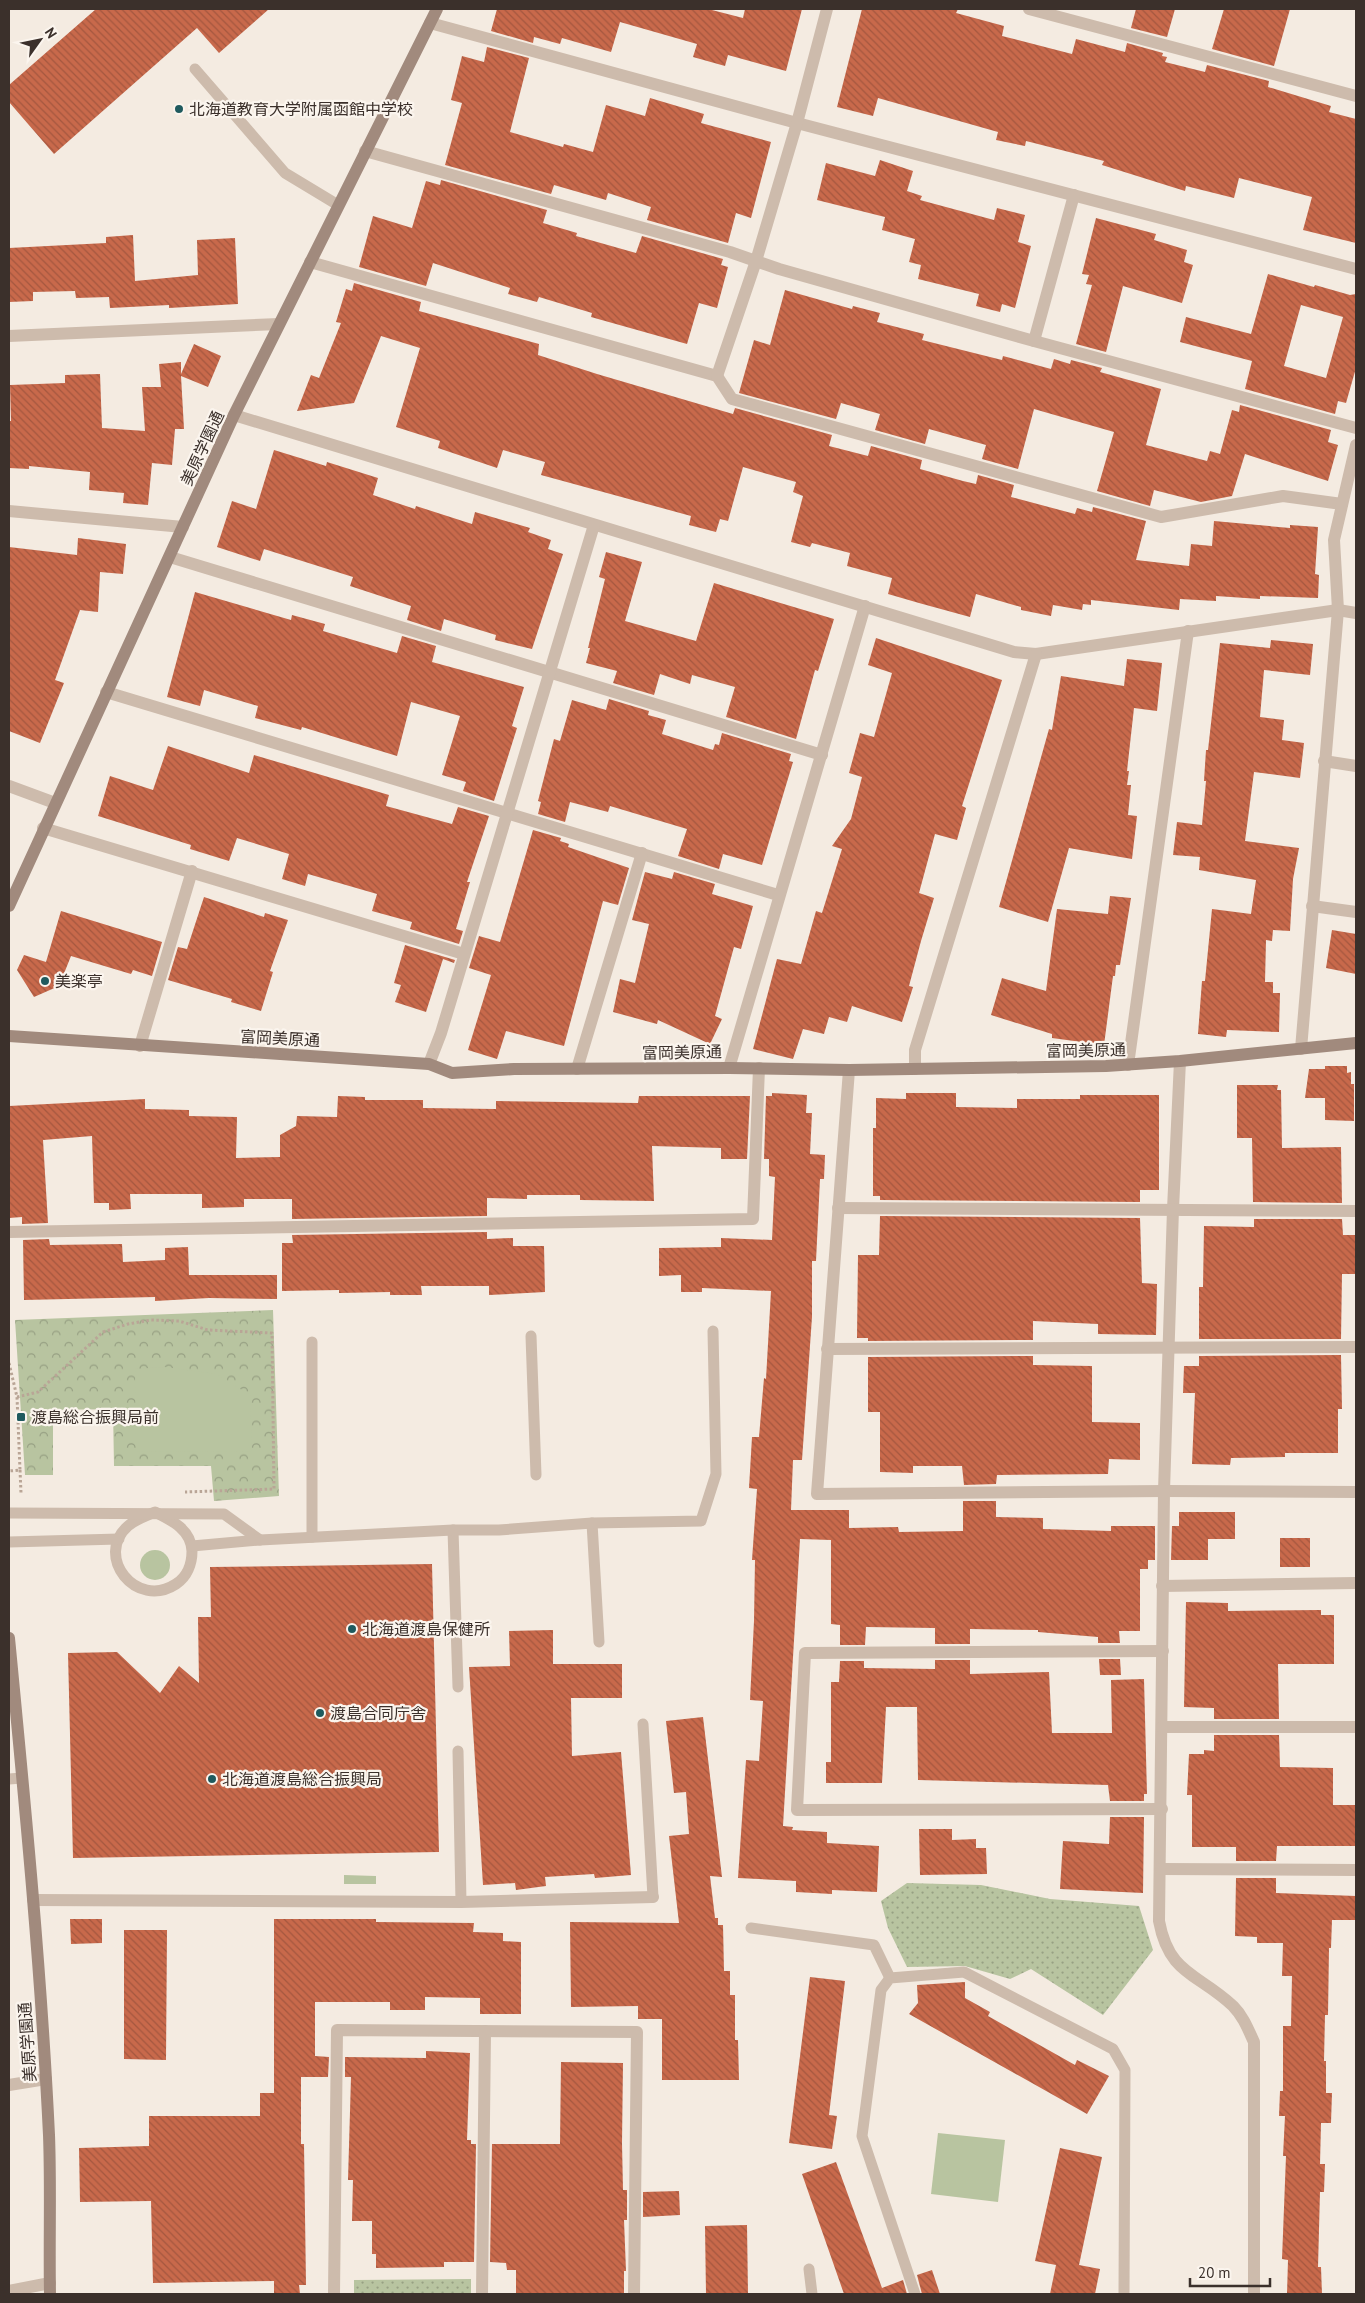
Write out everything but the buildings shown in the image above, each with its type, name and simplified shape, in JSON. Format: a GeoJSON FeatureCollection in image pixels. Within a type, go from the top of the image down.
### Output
{"type":"FeatureCollection","features":[{"type":"Feature","properties":{"kind":"street","name":"美原学園通"},"geometry":{"type":"LineString","coordinates":[[9,906],[43,828],[170,558],[234,415],[437,9]]}},
{"type":"Feature","properties":{"kind":"street"},"geometry":{"type":"LineString","coordinates":[[716,376],[756,261],[797,123],[826,9]]}},
{"type":"Feature","properties":{"kind":"street"},"geometry":{"type":"LineString","coordinates":[[1029,9],[1356,96]]}},
{"type":"Feature","properties":{"kind":"street"},"geometry":{"type":"LineString","coordinates":[[430,23],[797,123],[1356,269]]}},
{"type":"Feature","properties":{"kind":"street"},"geometry":{"type":"LineString","coordinates":[[365,151],[1034,341],[1356,428]]}},
{"type":"Feature","properties":{"kind":"street"},"geometry":{"type":"LineString","coordinates":[[1034,341],[1074,196]]}},
{"type":"Feature","properties":{"kind":"street"},"geometry":{"type":"LineString","coordinates":[[310,262],[716,376],[732,399],[1161,517],[1283,496],[1342,504]]}},
{"type":"Feature","properties":{"kind":"street"},"geometry":{"type":"LineString","coordinates":[[9,336],[279,324]]}},
{"type":"Feature","properties":{"kind":"street"},"geometry":{"type":"LineString","coordinates":[[234,415],[1014,652],[1036,654],[1338,610],[1356,613]]}},
{"type":"Feature","properties":{"kind":"street"},"geometry":{"type":"LineString","coordinates":[[1301,1049],[1338,610],[1334,540],[1356,445]]}},
{"type":"Feature","properties":{"kind":"street"},"geometry":{"type":"LineString","coordinates":[[9,511],[183,527]]}},
{"type":"Feature","properties":{"kind":"street"},"geometry":{"type":"LineString","coordinates":[[429,1064],[550,674],[594,525]]}},
{"type":"Feature","properties":{"kind":"street"},"geometry":{"type":"LineString","coordinates":[[170,558],[822,755]]}},
{"type":"Feature","properties":{"kind":"street"},"geometry":{"type":"LineString","coordinates":[[729,1068],[778,895],[822,755],[865,606]]}},
{"type":"Feature","properties":{"kind":"street"},"geometry":{"type":"LineString","coordinates":[[1128,1065],[1188,631]]}},
{"type":"Feature","properties":{"kind":"street"},"geometry":{"type":"LineString","coordinates":[[915,1069],[914,1050],[1036,654]]}},
{"type":"Feature","properties":{"kind":"street"},"geometry":{"type":"LineString","coordinates":[[106,692],[778,895]]}},
{"type":"Feature","properties":{"kind":"street"},"geometry":{"type":"LineString","coordinates":[[1324,761],[1356,766]]}},
{"type":"Feature","properties":{"kind":"street"},"geometry":{"type":"LineString","coordinates":[[9,786],[55,803]]}},
{"type":"Feature","properties":{"kind":"street"},"geometry":{"type":"LineString","coordinates":[[43,828],[192,871],[464,954]]}},
{"type":"Feature","properties":{"kind":"street"},"geometry":{"type":"LineString","coordinates":[[577,1069],[642,854]]}},
{"type":"Feature","properties":{"kind":"street"},"geometry":{"type":"LineString","coordinates":[[140,1046],[192,871]]}},
{"type":"Feature","properties":{"kind":"street"},"geometry":{"type":"LineString","coordinates":[[1312,906],[1356,912]]}},
{"type":"Feature","properties":{"kind":"street","name":"富岡美原通"},"geometry":{"type":"LineString","coordinates":[[9,1036],[429,1064],[452,1073],[514,1069],[759,1068],[849,1070],[1128,1065],[1356,1043]]}},
{"type":"Feature","properties":{"kind":"street"},"geometry":{"type":"LineString","coordinates":[[1180,1061],[1164,1491],[1162,1810],[1159,1921],[1165,1946],[1173,1959],[1232,2005],[1242,2017],[1254,2042],[1254,2294]]}},
{"type":"Feature","properties":{"kind":"street"},"geometry":{"type":"LineString","coordinates":[[9,1232],[753,1219],[759,1068]]}},
{"type":"Feature","properties":{"kind":"street"},"geometry":{"type":"LineString","coordinates":[[849,1070],[817,1494],[1164,1491],[1356,1492]]}},
{"type":"Feature","properties":{"kind":"street"},"geometry":{"type":"LineString","coordinates":[[838,1208],[1356,1211]]}},
{"type":"Feature","properties":{"kind":"street"},"geometry":{"type":"LineString","coordinates":[[827,1349],[1356,1347]]}},
{"type":"Feature","properties":{"kind":"street"},"geometry":{"type":"LineString","coordinates":[[1162,1586],[1356,1582]]}},
{"type":"Feature","properties":{"kind":"street","name":"美原学園通"},"geometry":{"type":"LineString","coordinates":[[9,1638],[33,1900],[46,2079],[49,2138],[50,2289]]}},
{"type":"Feature","properties":{"kind":"street"},"geometry":{"type":"LineString","coordinates":[[1162,1810],[797,1810],[805,1652],[1163,1651]]}},
{"type":"Feature","properties":{"kind":"street"},"geometry":{"type":"LineString","coordinates":[[1162,1727],[1356,1727]]}},
{"type":"Feature","properties":{"kind":"street"},"geometry":{"type":"LineString","coordinates":[[1161,1869],[1356,1870]]}},
{"type":"Feature","properties":{"kind":"street"},"geometry":{"type":"LineString","coordinates":[[33,1900],[460,1902],[653,1897]]}},
{"type":"Feature","properties":{"kind":"street"},"geometry":{"type":"LineString","coordinates":[[334,2294],[337,2030],[637,2032],[634,2294]]}},
{"type":"Feature","properties":{"kind":"street"},"geometry":{"type":"LineString","coordinates":[[482,2294],[485,2031]]}},
{"type":"Feature","properties":{"kind":"street"},"geometry":{"type":"LineString","coordinates":[[9,2084],[46,2079]]}},
{"type":"Feature","properties":{"kind":"street"},"geometry":{"type":"LineString","coordinates":[[9,2291],[50,2289]]}},
{"type":"Feature","properties":{"kind":"lane"},"geometry":{"type":"LineString","coordinates":[[195,69],[285,173],[338,205]]}},
{"type":"Feature","properties":{"kind":"lane"},"geometry":{"type":"LineString","coordinates":[[192,1546],[260,1540],[454,1530],[500,1530],[592,1523],[701,1521],[716,1474],[713,1331]]}},
{"type":"Feature","properties":{"kind":"lane"},"geometry":{"type":"LineString","coordinates":[[531,1336],[536,1475]]}},
{"type":"Feature","properties":{"kind":"lane"},"geometry":{"type":"LineString","coordinates":[[312,1342],[312,1538]]}},
{"type":"Feature","properties":{"kind":"lane"},"geometry":{"type":"LineString","coordinates":[[9,1513],[155,1512],[224,1514],[260,1540]]}},
{"type":"Feature","properties":{"kind":"lane"},"geometry":{"type":"LineString","coordinates":[[155,1512],[179,1524],[187,1534],[192,1546],[192,1558],[188,1571],[180,1582],[170,1588],[151,1591],[132,1585],[123,1576],[117,1564],[116,1552],[119,1539],[128,1526],[140,1518],[155,1512]]}},
{"type":"Feature","properties":{"kind":"lane"},"geometry":{"type":"LineString","coordinates":[[592,1523],[599,1642]]}},
{"type":"Feature","properties":{"kind":"lane"},"geometry":{"type":"LineString","coordinates":[[454,1530],[458,1687]]}},
{"type":"Feature","properties":{"kind":"lane"},"geometry":{"type":"LineString","coordinates":[[9,1542],[119,1539]]}},
{"type":"Feature","properties":{"kind":"lane"},"geometry":{"type":"LineString","coordinates":[[643,1724],[653,1897]]}},
{"type":"Feature","properties":{"kind":"lane"},"geometry":{"type":"LineString","coordinates":[[458,1751],[460,1902]]}},
{"type":"Feature","properties":{"kind":"lane"},"geometry":{"type":"LineString","coordinates":[[9,1779],[22,1778]]}},
{"type":"Feature","properties":{"kind":"lane"},"geometry":{"type":"LineString","coordinates":[[752,1928],[874,1945],[890,1978]]}},
{"type":"Feature","properties":{"kind":"lane"},"geometry":{"type":"LineString","coordinates":[[915,2294],[862,2136],[881,1990],[890,1978],[964,1972],[1113,2049],[1125,2070],[1124,2294]]}},
{"type":"Feature","properties":{"kind":"lane"},"geometry":{"type":"LineString","coordinates":[[809,2269],[812,2294]]}},
{"type":"Feature","properties":{"kind":"path"},"geometry":{"type":"LineString","coordinates":[[17,1397],[38,1392],[103,1332],[128,1324],[151,1320],[179,1321],[208,1330],[272,1333],[274,1489],[177,1493]]}},
{"type":"Feature","properties":{"kind":"path"},"geometry":{"type":"LineString","coordinates":[[9,1363],[17,1397],[21,1498]]}},
{"type":"Feature","properties":{"kind":"path"},"geometry":{"type":"LineString","coordinates":[[9,1471],[20,1470]]}},
{"type":"Feature","properties":{"kind":"green space"},"geometry":{"type":"Polygon","coordinates":[[[273,1310],[279,1496],[214,1501],[211,1466],[114,1466],[113,1409],[53,1410],[53,1475],[25,1475],[15,1320],[273,1310]]]}},
{"type":"Feature","properties":{"kind":"green space"},"geometry":{"type":"Polygon","coordinates":[[[165,1367],[216,1374],[250,1395],[252,1451],[136,1452],[135,1369],[165,1367]]]}},
{"type":"Feature","properties":{"kind":"green space"},"geometry":{"type":"Polygon","coordinates":[[[155,1550],[166,1554],[170,1565],[166,1576],[155,1580],[144,1576],[140,1565],[144,1554],[155,1550]]]}},
{"type":"Feature","properties":{"kind":"green space"},"geometry":{"type":"Polygon","coordinates":[[[344,1875],[376,1876],[376,1884],[344,1884],[344,1875]]]}},
{"type":"Feature","properties":{"kind":"green space"},"geometry":{"type":"Polygon","coordinates":[[[907,1883],[981,1885],[1050,1899],[1139,1906],[1153,1950],[1103,2015],[1031,1969],[1010,1979],[965,1966],[907,1967],[888,1928],[881,1901],[907,1883]]]}},
{"type":"Feature","properties":{"kind":"green space"},"geometry":{"type":"Polygon","coordinates":[[[938,2133],[1005,2140],[998,2202],[931,2194],[938,2133]]]}},
{"type":"Feature","properties":{"kind":"green space"},"geometry":{"type":"Polygon","coordinates":[[[471,2279],[471,2294],[354,2294],[354,2280],[471,2279]]]}},
{"type":"Feature","properties":{"kind":"place","name":"北海道教育大学附属函館中学校"},"geometry":{"type":"Point","coordinates":[179,109]}},
{"type":"Feature","properties":{"kind":"place","name":"美楽亭"},"geometry":{"type":"Point","coordinates":[45,981]}},
{"type":"Feature","properties":{"kind":"place","name":"渡島総合振興局前"},"geometry":{"type":"Point","coordinates":[21,1417]}},
{"type":"Feature","properties":{"kind":"place","name":"北海道渡島保健所"},"geometry":{"type":"Point","coordinates":[352,1629]}},
{"type":"Feature","properties":{"kind":"place","name":"渡島合同庁舎"},"geometry":{"type":"Point","coordinates":[320,1713]}},
{"type":"Feature","properties":{"kind":"place","name":"北海道渡島総合振興局"},"geometry":{"type":"Point","coordinates":[212,1779]}}]}
